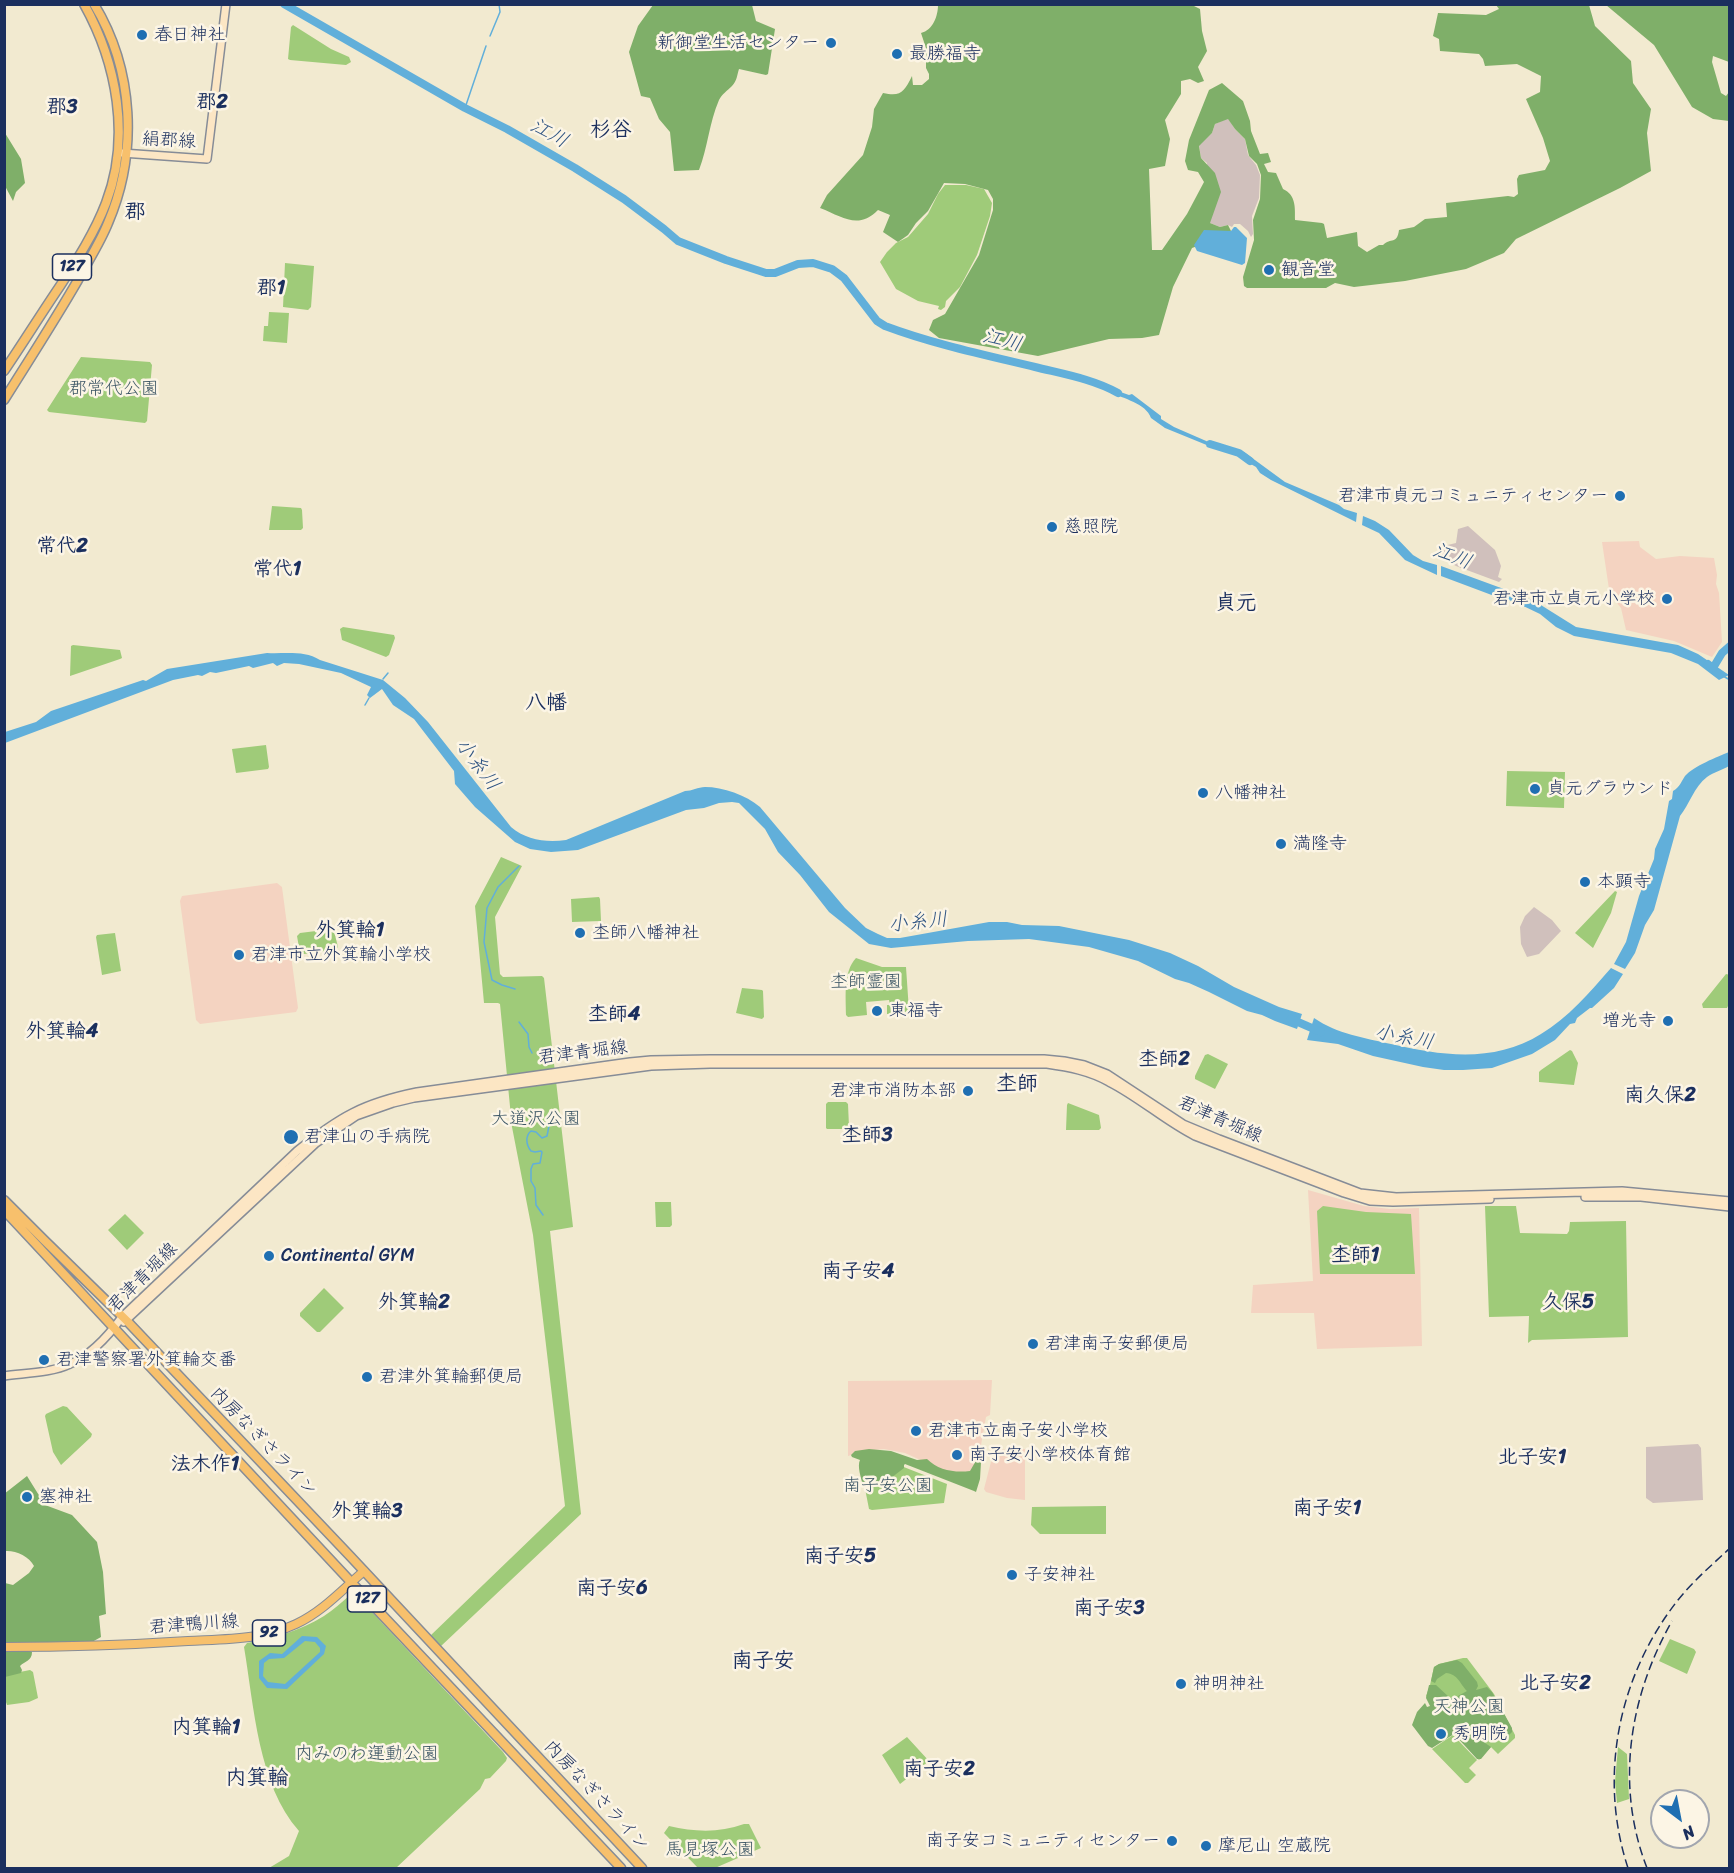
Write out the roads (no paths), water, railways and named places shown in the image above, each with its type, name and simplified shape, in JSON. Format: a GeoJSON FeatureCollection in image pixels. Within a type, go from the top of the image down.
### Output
{"type":"FeatureCollection","features":[{"type":"Feature","properties":{"kind":"highway","name":"127"},"geometry":{"type":"LineString","coordinates":[[4,370],[80,255],[99,219],[112,186],[117,153],[118,112],[105,48],[84,4]]}},
{"type":"Feature","properties":{"kind":"highway","name":"127"},"geometry":{"type":"LineString","coordinates":[[4,400],[97,246],[118,194],[127,154],[127,105],[115,49],[94,4]]}},
{"type":"Feature","properties":{"kind":"highway","name":"内房なぎさライン"},"geometry":{"type":"LineString","coordinates":[[4,1200],[125,1319],[642,1869]]}},
{"type":"Feature","properties":{"kind":"highway","name":"内房なぎさライン"},"geometry":{"type":"LineString","coordinates":[[4,1210],[621,1869]]}},
{"type":"Feature","properties":{"kind":"main road","name":"絹郡線"},"geometry":{"type":"LineString","coordinates":[[117,153],[207,159],[226,4]]}},
{"type":"Feature","properties":{"kind":"main road","name":"君津青堀線"},"geometry":{"type":"LineString","coordinates":[[125,1319],[297,1151],[324,1129],[353,1112],[392,1097],[417,1092],[651,1060],[1044,1059],[1064,1061],[1084,1065],[1107,1074],[1183,1124],[1360,1193],[1396,1197],[1622,1191],[1730,1201]]}},
{"type":"Feature","properties":{"kind":"main road","name":"君津青堀線"},"geometry":{"type":"LineString","coordinates":[[4,1376],[59,1368],[71,1364],[95,1347],[300,1157],[331,1132],[356,1116],[384,1105],[414,1098],[651,1066],[1047,1064],[1096,1076],[1120,1088],[1180,1129],[1196,1136],[1370,1201],[1620,1196],[1730,1207]]}},
{"type":"Feature","properties":{"kind":"main road","name":"君津鴨川線"},"geometry":{"type":"LineString","coordinates":[[4,1647],[155,1643],[263,1635],[290,1627],[309,1617],[364,1571]]}},
{"type":"Feature","properties":{"kind":"water"},"geometry":{"type":"Polygon","coordinates":[[[1234,227],[1247,238],[1245,263],[1242,265],[1197,251],[1194,245],[1204,230],[1231,231],[1234,227]]]}},
{"type":"Feature","properties":{"kind":"water"},"geometry":{"type":"Polygon","coordinates":[[[1109,388],[1132,394],[1174,427],[1220,447],[1214,448],[1165,428],[1151,418],[1144,409],[1111,392],[1109,388]]]}},
{"type":"Feature","properties":{"kind":"water"},"geometry":{"type":"Polygon","coordinates":[[[1244,452],[1285,482],[1357,513],[1356,522],[1271,480],[1242,459],[1244,452]]]}},
{"type":"Feature","properties":{"kind":"water"},"geometry":{"type":"Polygon","coordinates":[[[1363,516],[1389,530],[1413,555],[1437,565],[1437,575],[1405,560],[1379,533],[1362,525],[1363,516]]]}},
{"type":"Feature","properties":{"kind":"water"},"geometry":{"type":"Polygon","coordinates":[[[1441,566],[1513,593],[1505,600],[1441,576],[1441,566]]]}},
{"type":"Feature","properties":{"kind":"water"},"geometry":{"type":"Polygon","coordinates":[[[1521,595],[1576,627],[1678,645],[1698,654],[1729,675],[1719,680],[1698,664],[1671,653],[1574,636],[1556,627],[1540,614],[1515,602],[1521,595]]]}},
{"type":"Feature","properties":{"kind":"water"},"geometry":{"type":"Polygon","coordinates":[[[267,653],[308,655],[383,680],[405,698],[428,722],[511,827],[530,838],[544,841],[566,840],[685,791],[705,787],[727,790],[741,795],[760,807],[845,908],[866,928],[887,938],[900,938],[989,922],[1007,922],[1022,925],[1059,926],[1129,940],[1170,953],[1234,987],[1279,1007],[1302,1014],[1297,1029],[1247,1011],[1138,961],[1089,947],[1029,939],[968,941],[891,948],[869,944],[829,912],[800,875],[778,852],[765,829],[739,803],[719,803],[686,810],[578,850],[551,852],[530,849],[515,842],[475,807],[455,784],[454,771],[414,719],[393,705],[382,689],[370,698],[367,695],[371,687],[341,673],[284,663],[277,666],[273,663],[253,668],[249,666],[216,673],[210,672],[202,676],[173,680],[5,743],[5,732],[36,722],[51,711],[143,680],[146,681],[167,669],[267,653]]]}},
{"type":"Feature","properties":{"kind":"water"},"geometry":{"type":"Polygon","coordinates":[[[1729,752],[1729,766],[1702,781],[1680,816],[1654,910],[1645,925],[1635,953],[1625,969],[1614,964],[1626,942],[1639,896],[1664,829],[1673,791],[1694,769],[1729,752]]]}},
{"type":"Feature","properties":{"kind":"water"},"geometry":{"type":"Polygon","coordinates":[[[1611,968],[1623,974],[1614,988],[1577,1018],[1575,1023],[1570,1024],[1555,1040],[1532,1054],[1492,1068],[1444,1070],[1423,1067],[1373,1056],[1338,1044],[1307,1040],[1314,1018],[1351,1035],[1429,1052],[1468,1054],[1505,1049],[1541,1034],[1560,1020],[1611,968]]]}},
{"type":"Feature","properties":{"kind":"water"},"geometry":{"type":"Polygon","coordinates":[[[302,1636],[317,1637],[326,1646],[324,1654],[287,1689],[267,1688],[259,1678],[259,1661],[270,1653],[282,1654],[302,1636]],[[305,1641],[284,1658],[269,1659],[264,1663],[263,1676],[268,1682],[285,1684],[320,1652],[315,1642],[305,1641]]]}},
{"type":"Feature","properties":{"kind":"waterway","name":"江川"},"geometry":{"type":"LineString","coordinates":[[284,4],[575,168],[624,199],[678,241],[766,273],[775,273],[798,264],[813,263],[832,269],[844,278],[877,321],[885,326],[940,344],[1078,377],[1118,393]]}},
{"type":"Feature","properties":{"kind":"waterway"},"geometry":{"type":"LineString","coordinates":[[490,36],[500,12],[499,4]]}},
{"type":"Feature","properties":{"kind":"waterway"},"geometry":{"type":"LineString","coordinates":[[465,108],[486,46]]}},
{"type":"Feature","properties":{"kind":"waterway","name":"江川"},"geometry":{"type":"LineString","coordinates":[[1210,444],[1239,453],[1250,461]]}},
{"type":"Feature","properties":{"kind":"waterway","name":"江川"},"geometry":{"type":"LineString","coordinates":[[1500,592],[1527,603]]}},
{"type":"Feature","properties":{"kind":"waterway","name":"江川"},"geometry":{"type":"LineString","coordinates":[[1708,664],[1713,668],[1722,653],[1730,646]]}},
{"type":"Feature","properties":{"kind":"waterway"},"geometry":{"type":"LineString","coordinates":[[383,679],[388,673]]}},
{"type":"Feature","properties":{"kind":"waterway"},"geometry":{"type":"LineString","coordinates":[[1723,676],[1730,680]]}},
{"type":"Feature","properties":{"kind":"waterway"},"geometry":{"type":"LineString","coordinates":[[365,705],[369,698]]}},
{"type":"Feature","properties":{"kind":"waterway"},"geometry":{"type":"LineString","coordinates":[[515,989],[492,980],[484,942],[487,908],[498,887],[519,866]]}},
{"type":"Feature","properties":{"kind":"waterway","name":"小糸川"},"geometry":{"type":"LineString","coordinates":[[1291,1019],[1321,1032]]}},
{"type":"Feature","properties":{"kind":"waterway"},"geometry":{"type":"LineString","coordinates":[[519,1022],[528,1034],[532,1053]]}},
{"type":"Feature","properties":{"kind":"waterway"},"geometry":{"type":"LineString","coordinates":[[543,1215],[536,1205],[535,1188],[531,1181],[531,1169],[533,1164],[540,1163],[542,1152],[531,1151],[527,1141],[531,1131],[536,1132],[542,1138],[547,1136],[548,1119]]}},
{"type":"Feature","properties":{"kind":"railway"},"geometry":{"type":"LineString","coordinates":[[1628,1868],[1619,1833],[1615,1798],[1615,1763],[1619,1728],[1628,1694],[1657,1630],[1678,1600],[1730,1548]]}},
{"type":"Feature","properties":{"kind":"railway"},"geometry":{"type":"LineString","coordinates":[[1647,1868],[1637,1837],[1631,1806],[1631,1742],[1645,1680],[1672,1621]]}},
{"type":"Feature","properties":{"kind":"place","name":"春日神社"},"geometry":{"type":"Point","coordinates":[142,35]}},
{"type":"Feature","properties":{"kind":"place","name":"新御堂生活センター"},"geometry":{"type":"Point","coordinates":[831,43]}},
{"type":"Feature","properties":{"kind":"place","name":"最勝福寺"},"geometry":{"type":"Point","coordinates":[897,54]}},
{"type":"Feature","properties":{"kind":"place","name":"観音堂"},"geometry":{"type":"Point","coordinates":[1269,270]}},
{"type":"Feature","properties":{"kind":"place","name":"君津市貞元コミュニティセンター"},"geometry":{"type":"Point","coordinates":[1620,496]}},
{"type":"Feature","properties":{"kind":"place","name":"慈照院"},"geometry":{"type":"Point","coordinates":[1052,527]}},
{"type":"Feature","properties":{"kind":"place","name":"君津市立貞元小学校"},"geometry":{"type":"Point","coordinates":[1667,599]}},
{"type":"Feature","properties":{"kind":"place","name":"貞元グラウンド"},"geometry":{"type":"Point","coordinates":[1535,789]}},
{"type":"Feature","properties":{"kind":"place","name":"八幡神社"},"geometry":{"type":"Point","coordinates":[1203,793]}},
{"type":"Feature","properties":{"kind":"place","name":"満隆寺"},"geometry":{"type":"Point","coordinates":[1281,844]}},
{"type":"Feature","properties":{"kind":"place","name":"本顕寺"},"geometry":{"type":"Point","coordinates":[1585,882]}},
{"type":"Feature","properties":{"kind":"place","name":"杢師八幡神社"},"geometry":{"type":"Point","coordinates":[580,933]}},
{"type":"Feature","properties":{"kind":"place","name":"君津市立外箕輪小学校"},"geometry":{"type":"Point","coordinates":[239,955]}},
{"type":"Feature","properties":{"kind":"place","name":"東福寺"},"geometry":{"type":"Point","coordinates":[877,1011]}},
{"type":"Feature","properties":{"kind":"place","name":"増光寺"},"geometry":{"type":"Point","coordinates":[1668,1021]}},
{"type":"Feature","properties":{"kind":"place","name":"君津市消防本部"},"geometry":{"type":"Point","coordinates":[968,1091]}},
{"type":"Feature","properties":{"kind":"place","name":"君津山の手病院"},"geometry":{"type":"Point","coordinates":[291,1137]}},
{"type":"Feature","properties":{"kind":"place","name":"Continental GYM"},"geometry":{"type":"Point","coordinates":[269,1256]}},
{"type":"Feature","properties":{"kind":"place","name":"君津南子安郵便局"},"geometry":{"type":"Point","coordinates":[1033,1344]}},
{"type":"Feature","properties":{"kind":"place","name":"君津警察署外箕輪交番"},"geometry":{"type":"Point","coordinates":[44,1360]}},
{"type":"Feature","properties":{"kind":"place","name":"君津外箕輪郵便局"},"geometry":{"type":"Point","coordinates":[367,1377]}},
{"type":"Feature","properties":{"kind":"place","name":"君津市立南子安小学校"},"geometry":{"type":"Point","coordinates":[916,1431]}},
{"type":"Feature","properties":{"kind":"place","name":"南子安小学校体育館"},"geometry":{"type":"Point","coordinates":[957,1455]}},
{"type":"Feature","properties":{"kind":"place","name":"塞神社"},"geometry":{"type":"Point","coordinates":[27,1497]}},
{"type":"Feature","properties":{"kind":"place","name":"子安神社"},"geometry":{"type":"Point","coordinates":[1012,1575]}},
{"type":"Feature","properties":{"kind":"place","name":"神明神社"},"geometry":{"type":"Point","coordinates":[1181,1684]}},
{"type":"Feature","properties":{"kind":"place","name":"秀明院"},"geometry":{"type":"Point","coordinates":[1441,1734]}},
{"type":"Feature","properties":{"kind":"place","name":"南子安コミュニティセンター"},"geometry":{"type":"Point","coordinates":[1172,1841]}},
{"type":"Feature","properties":{"kind":"place","name":"摩尼山 空蔵院"},"geometry":{"type":"Point","coordinates":[1206,1846]}},
{"type":"Feature","properties":{"kind":"district","name":"郡2"},"geometry":{"type":"Point","coordinates":[212,103]}},
{"type":"Feature","properties":{"kind":"district","name":"郡3"},"geometry":{"type":"Point","coordinates":[62,108]}},
{"type":"Feature","properties":{"kind":"district","name":"杉谷"},"geometry":{"type":"Point","coordinates":[611,131]}},
{"type":"Feature","properties":{"kind":"district","name":"郡"},"geometry":{"type":"Point","coordinates":[135,213]}},
{"type":"Feature","properties":{"kind":"district","name":"郡1"},"geometry":{"type":"Point","coordinates":[271,289]}},
{"type":"Feature","properties":{"kind":"district","name":"常代2"},"geometry":{"type":"Point","coordinates":[62,547]}},
{"type":"Feature","properties":{"kind":"district","name":"常代1"},"geometry":{"type":"Point","coordinates":[277,570]}},
{"type":"Feature","properties":{"kind":"district","name":"貞元"},"geometry":{"type":"Point","coordinates":[1236,604]}},
{"type":"Feature","properties":{"kind":"district","name":"八幡"},"geometry":{"type":"Point","coordinates":[546,704]}},
{"type":"Feature","properties":{"kind":"district","name":"外箕輪1"},"geometry":{"type":"Point","coordinates":[350,931]}},
{"type":"Feature","properties":{"kind":"district","name":"杢師4"},"geometry":{"type":"Point","coordinates":[614,1015]}},
{"type":"Feature","properties":{"kind":"district","name":"外箕輪4"},"geometry":{"type":"Point","coordinates":[62,1032]}},
{"type":"Feature","properties":{"kind":"district","name":"杢師2"},"geometry":{"type":"Point","coordinates":[1164,1060]}},
{"type":"Feature","properties":{"kind":"district","name":"杢師"},"geometry":{"type":"Point","coordinates":[1017,1085]}},
{"type":"Feature","properties":{"kind":"district","name":"南久保2"},"geometry":{"type":"Point","coordinates":[1660,1096]}},
{"type":"Feature","properties":{"kind":"district","name":"杢師3"},"geometry":{"type":"Point","coordinates":[867,1136]}},
{"type":"Feature","properties":{"kind":"district","name":"杢師1"},"geometry":{"type":"Point","coordinates":[1355,1256]}},
{"type":"Feature","properties":{"kind":"district","name":"南子安4"},"geometry":{"type":"Point","coordinates":[858,1272]}},
{"type":"Feature","properties":{"kind":"district","name":"外箕輪2"},"geometry":{"type":"Point","coordinates":[414,1303]}},
{"type":"Feature","properties":{"kind":"district","name":"久保5"},"geometry":{"type":"Point","coordinates":[1568,1303]}},
{"type":"Feature","properties":{"kind":"district","name":"北子安1"},"geometry":{"type":"Point","coordinates":[1532,1458]}},
{"type":"Feature","properties":{"kind":"district","name":"法木作1"},"geometry":{"type":"Point","coordinates":[205,1465]}},
{"type":"Feature","properties":{"kind":"district","name":"南子安1"},"geometry":{"type":"Point","coordinates":[1327,1509]}},
{"type":"Feature","properties":{"kind":"district","name":"外箕輪3"},"geometry":{"type":"Point","coordinates":[367,1512]}},
{"type":"Feature","properties":{"kind":"district","name":"南子安5"},"geometry":{"type":"Point","coordinates":[840,1557]}},
{"type":"Feature","properties":{"kind":"district","name":"南子安6"},"geometry":{"type":"Point","coordinates":[612,1589]}},
{"type":"Feature","properties":{"kind":"district","name":"南子安3"},"geometry":{"type":"Point","coordinates":[1109,1609]}},
{"type":"Feature","properties":{"kind":"district","name":"南子安"},"geometry":{"type":"Point","coordinates":[763,1662]}},
{"type":"Feature","properties":{"kind":"district","name":"北子安2"},"geometry":{"type":"Point","coordinates":[1555,1684]}},
{"type":"Feature","properties":{"kind":"district","name":"内箕輪1"},"geometry":{"type":"Point","coordinates":[206,1728]}},
{"type":"Feature","properties":{"kind":"district","name":"南子安2"},"geometry":{"type":"Point","coordinates":[939,1770]}},
{"type":"Feature","properties":{"kind":"district","name":"内箕輪"},"geometry":{"type":"Point","coordinates":[257,1779]}},
{"type":"Feature","properties":{"kind":"park label","name":"郡常代公園"},"geometry":{"type":"Point","coordinates":[114,389]}},
{"type":"Feature","properties":{"kind":"park label","name":"杢師霊園"},"geometry":{"type":"Point","coordinates":[866,982]}},
{"type":"Feature","properties":{"kind":"park label","name":"大道沢公園"},"geometry":{"type":"Point","coordinates":[536,1119]}},
{"type":"Feature","properties":{"kind":"park label","name":"南子安公園"},"geometry":{"type":"Point","coordinates":[888,1486]}},
{"type":"Feature","properties":{"kind":"park label","name":"天神公園"},"geometry":{"type":"Point","coordinates":[1469,1707]}},
{"type":"Feature","properties":{"kind":"park label","name":"内みのわ運動公園"},"geometry":{"type":"Point","coordinates":[367,1754]}},
{"type":"Feature","properties":{"kind":"park label","name":"馬見塚公園"},"geometry":{"type":"Point","coordinates":[710,1850]}}]}
